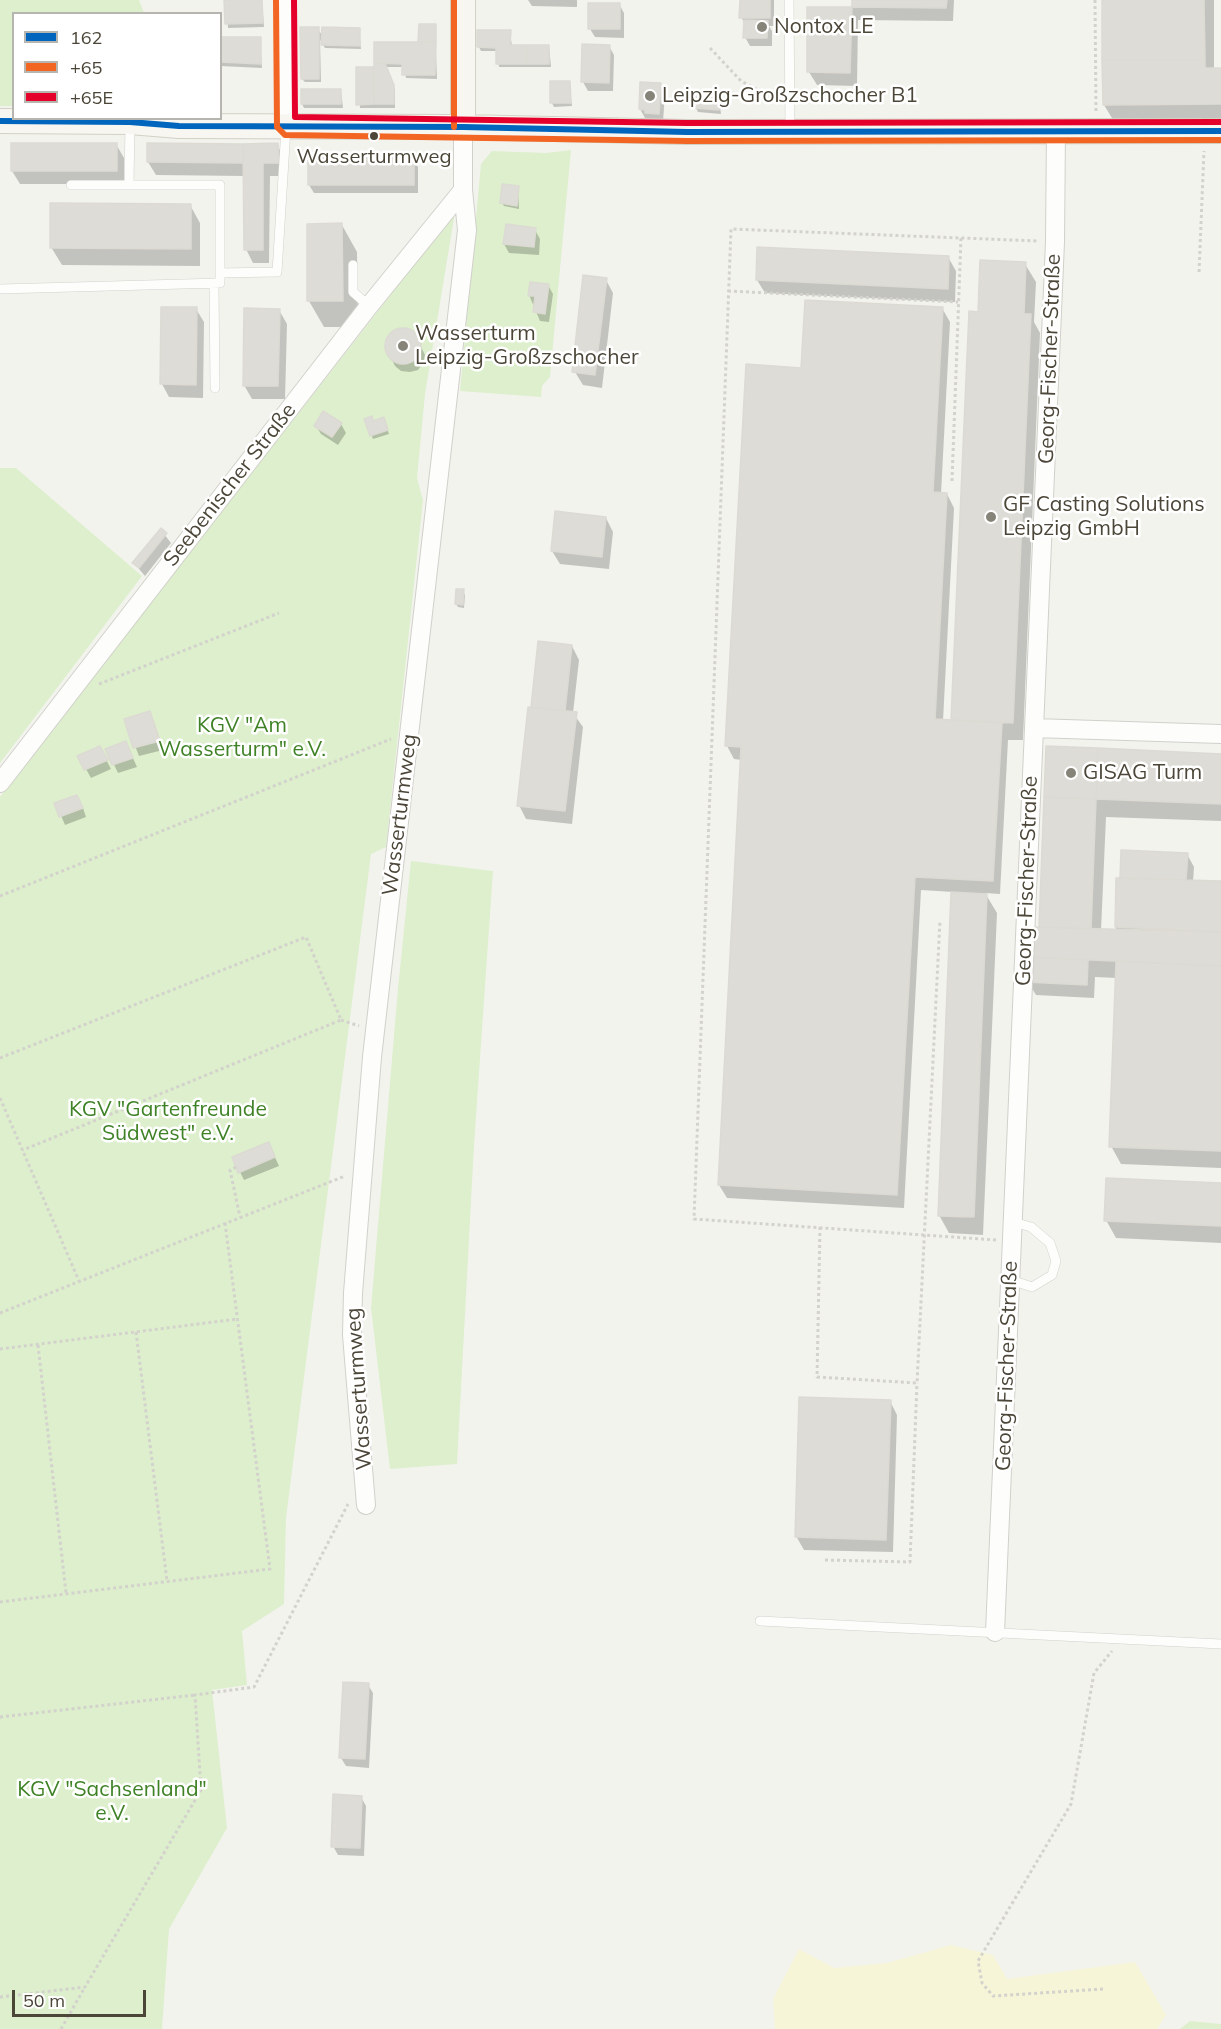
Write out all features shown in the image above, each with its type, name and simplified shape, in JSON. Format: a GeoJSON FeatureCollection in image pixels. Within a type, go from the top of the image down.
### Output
{"type":"FeatureCollection","features":[{"type":"Feature","properties":{"kind":"main road"},"geometry":{"type":"LineString","coordinates":[[463,0],[464,127]]}},
{"type":"Feature","properties":{"kind":"main road"},"geometry":{"type":"LineString","coordinates":[[0,121],[130,122],[179,126],[464,127],[687,132],[1213,130]]}},
{"type":"Feature","properties":{"kind":"street"},"geometry":{"type":"LineString","coordinates":[[285,0],[286,126]]}},
{"type":"Feature","properties":{"kind":"street","name":"Wasserturmweg"},"geometry":{"type":"LineString","coordinates":[[357,1504],[352,1335],[363,1168],[372,1057],[467,230],[463,190],[464,127]]}},
{"type":"Feature","properties":{"kind":"street","name":"Georg-Fischer-Straße"},"geometry":{"type":"LineString","coordinates":[[995,1632],[1055,242],[1056,130]]}},
{"type":"Feature","properties":{"kind":"street","name":"Seebenischer Straße"},"geometry":{"type":"LineString","coordinates":[[0,783],[369,306],[463,190]]}},
{"type":"Feature","properties":{"kind":"street"},"geometry":{"type":"LineString","coordinates":[[1034,728],[1221,734]]}},
{"type":"Feature","properties":{"kind":"lane"},"geometry":{"type":"LineString","coordinates":[[789,0],[790,130]]}},
{"type":"Feature","properties":{"kind":"lane"},"geometry":{"type":"LineString","coordinates":[[129,185],[130,122]]}},
{"type":"Feature","properties":{"kind":"lane"},"geometry":{"type":"LineString","coordinates":[[220,273],[277,272],[286,126]]}},
{"type":"Feature","properties":{"kind":"lane"},"geometry":{"type":"LineString","coordinates":[[0,289],[220,283],[220,185],[71,185]]}},
{"type":"Feature","properties":{"kind":"lane"},"geometry":{"type":"LineString","coordinates":[[353,265],[353,292],[369,306]]}},
{"type":"Feature","properties":{"kind":"lane"},"geometry":{"type":"LineString","coordinates":[[214,284],[214,387]]}},
{"type":"Feature","properties":{"kind":"lane"},"geometry":{"type":"LineString","coordinates":[[1011,1280],[1032,1287],[1052,1275],[1056,1261],[1050,1243],[1031,1227],[1013,1222]]}},
{"type":"Feature","properties":{"kind":"lane"},"geometry":{"type":"LineString","coordinates":[[760,1621],[995,1632],[1121,1641],[1221,1644]]}},
{"type":"Feature","properties":{"kind":"path"},"geometry":{"type":"LineString","coordinates":[[1095,0],[1096,130]]}},
{"type":"Feature","properties":{"kind":"path"},"geometry":{"type":"LineString","coordinates":[[710,48],[741,81],[790,106]]}},
{"type":"Feature","properties":{"kind":"path"},"geometry":{"type":"LineString","coordinates":[[1199,272],[1213,130]]}},
{"type":"Feature","properties":{"kind":"path"},"geometry":{"type":"LineString","coordinates":[[1013,1241],[694,1220],[730,229],[1055,242]]}},
{"type":"Feature","properties":{"kind":"path"},"geometry":{"type":"LineString","coordinates":[[952,481],[961,238]]}},
{"type":"Feature","properties":{"kind":"path"},"geometry":{"type":"LineString","coordinates":[[728,291],[958,302]]}},
{"type":"Feature","properties":{"kind":"path"},"geometry":{"type":"LineString","coordinates":[[67,697],[279,613]]}},
{"type":"Feature","properties":{"kind":"path"},"geometry":{"type":"LineString","coordinates":[[0,896],[410,731]]}},
{"type":"Feature","properties":{"kind":"path"},"geometry":{"type":"LineString","coordinates":[[825,1560],[910,1562],[940,920]]}},
{"type":"Feature","properties":{"kind":"path"},"geometry":{"type":"LineString","coordinates":[[0,1058],[306,937],[341,1020],[23,1150]]}},
{"type":"Feature","properties":{"kind":"path"},"geometry":{"type":"LineString","coordinates":[[0,1098],[79,1281]]}},
{"type":"Feature","properties":{"kind":"path"},"geometry":{"type":"LineString","coordinates":[[236,1167],[230,1170],[240,1217]]}},
{"type":"Feature","properties":{"kind":"path"},"geometry":{"type":"LineString","coordinates":[[0,1313],[363,1168]]}},
{"type":"Feature","properties":{"kind":"path"},"geometry":{"type":"LineString","coordinates":[[0,1602],[270,1569],[225,1223]]}},
{"type":"Feature","properties":{"kind":"path"},"geometry":{"type":"LineString","coordinates":[[820,1227],[817,1377],[917,1383]]}},
{"type":"Feature","properties":{"kind":"path"},"geometry":{"type":"LineString","coordinates":[[0,1349],[238,1319]]}},
{"type":"Feature","properties":{"kind":"path"},"geometry":{"type":"LineString","coordinates":[[136,1332],[167,1581]]}},
{"type":"Feature","properties":{"kind":"path"},"geometry":{"type":"LineString","coordinates":[[38,1345],[66,1594]]}},
{"type":"Feature","properties":{"kind":"path"},"geometry":{"type":"LineString","coordinates":[[0,1717],[254,1687],[357,1504]]}},
{"type":"Feature","properties":{"kind":"path"},"geometry":{"type":"LineString","coordinates":[[1103,1989],[993,1996],[982,1983],[978,1961],[1071,1804],[1094,1673],[1121,1641]]}},
{"type":"Feature","properties":{"kind":"path"},"geometry":{"type":"LineString","coordinates":[[61,2029],[201,1790],[195,1695]]}},
{"type":"Feature","properties":{"kind":"path"},"geometry":{"type":"LineString","coordinates":[[0,1997],[85,1987]]}},
{"type":"Feature","properties":{"kind":"green space"},"geometry":{"type":"Polygon","coordinates":[[[0,0],[139,0],[144,12],[12,12],[12,106],[0,106],[0,0]]]}},
{"type":"Feature","properties":{"kind":"green space"},"geometry":{"type":"Polygon","coordinates":[[[571,150],[550,377],[542,386],[541,397],[460,391],[481,164],[492,151],[546,153],[571,150]]]}},
{"type":"Feature","properties":{"kind":"green space"},"geometry":{"type":"Polygon","coordinates":[[[455,212],[425,394],[417,478],[423,500],[386,847],[371,854],[286,1518],[284,1604],[242,1631],[247,1685],[212,1690],[227,1828],[169,1929],[162,2029],[0,2029],[0,797],[455,212]]]}},
{"type":"Feature","properties":{"kind":"green space"},"geometry":{"type":"Polygon","coordinates":[[[0,468],[16,468],[142,576],[0,763],[0,468]]]}},
{"type":"Feature","properties":{"kind":"green space"},"geometry":{"type":"Polygon","coordinates":[[[411,861],[493,871],[474,1145],[457,1464],[390,1469],[371,1308],[411,861]]]}},
{"type":"Feature","properties":{"kind":"green space"},"geometry":{"type":"Polygon","coordinates":[[[1190,2021],[1221,2024],[1221,2029],[1180,2029],[1190,2021]]]}},
{"type":"Feature","properties":{"kind":"sand"},"geometry":{"type":"Polygon","coordinates":[[[951,1945],[993,1955],[1007,1979],[1135,1962],[1166,2015],[1157,2029],[775,2029],[773,1999],[799,1949],[834,1968],[887,1963],[951,1945]]]}},
{"type":"Feature","properties":{"kind":"building"},"geometry":{"type":"Polygon","coordinates":[[[224,0],[262,0],[263,23],[225,24],[224,0]]]}},
{"type":"Feature","properties":{"kind":"building"},"geometry":{"type":"Polygon","coordinates":[[[740,0],[770,0],[770,18],[739,18],[740,0]]]}},
{"type":"Feature","properties":{"kind":"building"},"geometry":{"type":"Polygon","coordinates":[[[852,0],[947,0],[946,8],[852,7],[852,0]]]}},
{"type":"Feature","properties":{"kind":"building"},"geometry":{"type":"Polygon","coordinates":[[[1102,0],[1204,0],[1205,60],[1102,60],[1102,0]]]}},
{"type":"Feature","properties":{"kind":"building"},"geometry":{"type":"Polygon","coordinates":[[[588,3],[620,3],[620,29],[588,29],[588,3]]]}},
{"type":"Feature","properties":{"kind":"building"},"geometry":{"type":"Polygon","coordinates":[[[807,7],[852,7],[850,73],[807,72],[807,7]]]}},
{"type":"Feature","properties":{"kind":"building"},"geometry":{"type":"Polygon","coordinates":[[[744,20],[768,21],[767,38],[743,38],[744,20]]]}},
{"type":"Feature","properties":{"kind":"building"},"geometry":{"type":"Polygon","coordinates":[[[419,24],[436,24],[436,42],[418,42],[419,24]]]}},
{"type":"Feature","properties":{"kind":"building"},"geometry":{"type":"Polygon","coordinates":[[[300,27],[319,27],[319,79],[301,79],[300,27]]]}},
{"type":"Feature","properties":{"kind":"building"},"geometry":{"type":"Polygon","coordinates":[[[322,27],[360,28],[360,46],[321,45],[322,27]]]}},
{"type":"Feature","properties":{"kind":"building"},"geometry":{"type":"Polygon","coordinates":[[[477,30],[511,30],[510,45],[527,45],[527,64],[496,64],[496,48],[477,47],[477,30]]]}},
{"type":"Feature","properties":{"kind":"building"},"geometry":{"type":"Polygon","coordinates":[[[222,37],[261,37],[261,64],[222,62],[222,37]]]}},
{"type":"Feature","properties":{"kind":"building"},"geometry":{"type":"Polygon","coordinates":[[[374,42],[436,42],[435,75],[402,75],[402,64],[374,63],[374,42]]]}},
{"type":"Feature","properties":{"kind":"building"},"geometry":{"type":"Polygon","coordinates":[[[582,44],[610,45],[609,83],[581,82],[582,44]]]}},
{"type":"Feature","properties":{"kind":"building"},"geometry":{"type":"Polygon","coordinates":[[[527,45],[549,45],[549,64],[527,64],[527,45]]]}},
{"type":"Feature","properties":{"kind":"building"},"geometry":{"type":"Polygon","coordinates":[[[1102,60],[1205,60],[1205,68],[1221,68],[1221,104],[1103,105],[1102,60]]]}},
{"type":"Feature","properties":{"kind":"building"},"geometry":{"type":"Polygon","coordinates":[[[374,63],[385,63],[394,85],[394,104],[374,104],[374,63]]]}},
{"type":"Feature","properties":{"kind":"building"},"geometry":{"type":"Polygon","coordinates":[[[356,67],[373,67],[374,104],[356,105],[356,67]]]}},
{"type":"Feature","properties":{"kind":"building"},"geometry":{"type":"Polygon","coordinates":[[[550,81],[570,81],[571,103],[550,103],[550,81]]]}},
{"type":"Feature","properties":{"kind":"building","name":"Leipzig-Großzschocher B1"},"geometry":{"type":"Polygon","coordinates":[[[640,82],[661,83],[659,114],[645,113],[645,110],[639,109],[640,82]]]}},
{"type":"Feature","properties":{"kind":"building"},"geometry":{"type":"Polygon","coordinates":[[[301,89],[341,89],[341,104],[301,104],[301,89]]]}},
{"type":"Feature","properties":{"kind":"building"},"geometry":{"type":"Polygon","coordinates":[[[695,97],[720,98],[719,110],[694,108],[695,97]]]}},
{"type":"Feature","properties":{"kind":"building"},"geometry":{"type":"Polygon","coordinates":[[[11,143],[117,143],[117,171],[11,171],[11,143]]]}},
{"type":"Feature","properties":{"kind":"building"},"geometry":{"type":"Polygon","coordinates":[[[147,143],[243,144],[243,163],[147,162],[147,143]]]}},
{"type":"Feature","properties":{"kind":"building"},"geometry":{"type":"Polygon","coordinates":[[[278,143],[279,163],[263,163],[263,250],[244,250],[243,144],[278,143]]]}},
{"type":"Feature","properties":{"kind":"building"},"geometry":{"type":"Polygon","coordinates":[[[414,157],[414,185],[308,185],[308,158],[414,157]]]}},
{"type":"Feature","properties":{"kind":"building"},"geometry":{"type":"Polygon","coordinates":[[[502,184],[519,186],[517,206],[500,203],[502,184]]]}},
{"type":"Feature","properties":{"kind":"building"},"geometry":{"type":"Polygon","coordinates":[[[50,203],[191,204],[191,249],[50,248],[50,203]]]}},
{"type":"Feature","properties":{"kind":"building"},"geometry":{"type":"Polygon","coordinates":[[[342,223],[343,301],[307,301],[307,224],[342,223]]]}},
{"type":"Feature","properties":{"kind":"building"},"geometry":{"type":"Polygon","coordinates":[[[506,224],[536,228],[534,247],[503,244],[506,224]]]}},
{"type":"Feature","properties":{"kind":"building"},"geometry":{"type":"Polygon","coordinates":[[[757,247],[949,256],[948,289],[756,280],[757,247]]]}},
{"type":"Feature","properties":{"kind":"building","name":"GF Casting Solutions Leipzig GmbH"},"geometry":{"type":"Polygon","coordinates":[[[980,260],[1026,262],[1024,314],[1031,314],[1013,723],[951,720],[969,311],[978,312],[980,260]]]}},
{"type":"Feature","properties":{"kind":"building"},"geometry":{"type":"Polygon","coordinates":[[[583,275],[607,278],[595,375],[572,372],[583,275]]]}},
{"type":"Feature","properties":{"kind":"building"},"geometry":{"type":"Polygon","coordinates":[[[530,282],[549,284],[545,314],[533,312],[535,296],[528,296],[530,282]]]}},
{"type":"Feature","properties":{"kind":"building"},"geometry":{"type":"Polygon","coordinates":[[[805,300],[943,307],[933,492],[947,493],[935,719],[1002,723],[993,881],[915,877],[897,1195],[718,1185],[741,747],[725,746],[746,364],[801,368],[805,300]]]}},
{"type":"Feature","properties":{"kind":"building"},"geometry":{"type":"Polygon","coordinates":[[[161,307],[197,307],[196,385],[160,384],[161,307]]]}},
{"type":"Feature","properties":{"kind":"building"},"geometry":{"type":"Polygon","coordinates":[[[244,308],[280,309],[278,386],[243,386],[244,308]]]}},
{"type":"Feature","properties":{"kind":"building","name":"Wasserturm Leipzig-Großzschocher"},"geometry":{"type":"Polygon","coordinates":[[[403,328],[415,334],[421,346],[415,358],[403,364],[391,358],[385,346],[391,334],[403,328]]]}},
{"type":"Feature","properties":{"kind":"building"},"geometry":{"type":"Polygon","coordinates":[[[323,411],[342,423],[332,437],[314,426],[323,411]]]}},
{"type":"Feature","properties":{"kind":"building"},"geometry":{"type":"Polygon","coordinates":[[[372,416],[373,421],[384,417],[388,430],[370,436],[364,419],[372,416]]]}},
{"type":"Feature","properties":{"kind":"building"},"geometry":{"type":"Polygon","coordinates":[[[555,511],[606,517],[602,557],[551,551],[555,511]]]}},
{"type":"Feature","properties":{"kind":"building"},"geometry":{"type":"Polygon","coordinates":[[[161,528],[167,533],[139,568],[132,563],[161,528]]]}},
{"type":"Feature","properties":{"kind":"building"},"geometry":{"type":"Polygon","coordinates":[[[456,589],[464,589],[463,605],[455,604],[456,589]]]}},
{"type":"Feature","properties":{"kind":"building"},"geometry":{"type":"Polygon","coordinates":[[[538,641],[572,645],[565,711],[531,707],[538,641]]]}},
{"type":"Feature","properties":{"kind":"building"},"geometry":{"type":"Polygon","coordinates":[[[528,707],[577,712],[565,811],[517,806],[528,707]]]}},
{"type":"Feature","properties":{"kind":"building"},"geometry":{"type":"Polygon","coordinates":[[[150,711],[160,741],[133,748],[124,719],[150,711]]]}},
{"type":"Feature","properties":{"kind":"building"},"geometry":{"type":"Polygon","coordinates":[[[126,741],[133,758],[112,765],[105,749],[126,741]]]}},
{"type":"Feature","properties":{"kind":"building"},"geometry":{"type":"Polygon","coordinates":[[[100,746],[108,760],[84,770],[77,756],[100,746]]]}},
{"type":"Feature","properties":{"kind":"building","name":"GISAG Turm"},"geometry":{"type":"Polygon","coordinates":[[[1046,746],[1098,748],[1096,799],[1044,797],[1046,746]]]}},
{"type":"Feature","properties":{"kind":"building"},"geometry":{"type":"Polygon","coordinates":[[[1098,748],[1221,754],[1221,804],[1096,799],[1098,748]]]}},
{"type":"Feature","properties":{"kind":"building"},"geometry":{"type":"Polygon","coordinates":[[[77,795],[83,808],[59,817],[54,803],[77,795]]]}},
{"type":"Feature","properties":{"kind":"building"},"geometry":{"type":"Polygon","coordinates":[[[1044,797],[1096,799],[1091,929],[1039,927],[1044,797]]]}},
{"type":"Feature","properties":{"kind":"building"},"geometry":{"type":"Polygon","coordinates":[[[1121,850],[1188,853],[1186,880],[1120,878],[1121,850]]]}},
{"type":"Feature","properties":{"kind":"building"},"geometry":{"type":"Polygon","coordinates":[[[1116,878],[1221,881],[1221,932],[1115,927],[1116,878]]]}},
{"type":"Feature","properties":{"kind":"building"},"geometry":{"type":"Polygon","coordinates":[[[951,892],[987,894],[974,1217],[938,1216],[951,892]]]}},
{"type":"Feature","properties":{"kind":"building"},"geometry":{"type":"Polygon","coordinates":[[[1030,927],[1221,932],[1221,966],[1027,957],[1030,927]]]}},
{"type":"Feature","properties":{"kind":"building"},"geometry":{"type":"Polygon","coordinates":[[[1027,957],[1088,960],[1087,985],[1026,982],[1027,957]]]}},
{"type":"Feature","properties":{"kind":"building"},"geometry":{"type":"Polygon","coordinates":[[[1116,961],[1221,966],[1221,1151],[1109,1147],[1116,961]]]}},
{"type":"Feature","properties":{"kind":"building"},"geometry":{"type":"Polygon","coordinates":[[[269,1142],[275,1157],[238,1173],[232,1157],[269,1142]]]}},
{"type":"Feature","properties":{"kind":"building"},"geometry":{"type":"Polygon","coordinates":[[[1106,1178],[1221,1183],[1221,1226],[1104,1221],[1106,1178]]]}},
{"type":"Feature","properties":{"kind":"building"},"geometry":{"type":"Polygon","coordinates":[[[799,1397],[891,1400],[886,1540],[795,1537],[799,1397]]]}},
{"type":"Feature","properties":{"kind":"building"},"geometry":{"type":"Polygon","coordinates":[[[343,1682],[369,1683],[365,1759],[339,1758],[343,1682]]]}},
{"type":"Feature","properties":{"kind":"building"},"geometry":{"type":"Polygon","coordinates":[[[333,1794],[362,1796],[360,1848],[331,1847],[333,1794]]]}},
{"type":"Feature","properties":{"kind":"transit line","name":"+65"},"geometry":{"type":"LineString","coordinates":[[276,0],[277,127],[285,135],[687,141],[1221,140]]}},
{"type":"Feature","properties":{"kind":"transit line","name":"+65E"},"geometry":{"type":"LineString","coordinates":[[294,0],[295,117],[687,123],[1221,122]]}},
{"type":"Feature","properties":{"kind":"transit line","name":"+65"},"geometry":{"type":"LineString","coordinates":[[454,0],[454,127]]}},
{"type":"Feature","properties":{"kind":"transit line","name":"162"},"geometry":{"type":"LineString","coordinates":[[0,121],[130,122],[179,126],[463,127],[687,132],[1221,131]]}},
{"type":"Feature","properties":{"kind":"place","name":"Nontox LE"},"geometry":{"type":"Point","coordinates":[762,27]}},
{"type":"Feature","properties":{"kind":"place","name":"Leipzig-Großzschocher B1"},"geometry":{"type":"Point","coordinates":[650,96]}},
{"type":"Feature","properties":{"kind":"place","name":"Wasserturmweg"},"geometry":{"type":"Point","coordinates":[374,136]}},
{"type":"Feature","properties":{"kind":"place","name":"Wasserturm Leipzig-Großzschocher"},"geometry":{"type":"Point","coordinates":[403,346]}},
{"type":"Feature","properties":{"kind":"place","name":"GF Casting Solutions Leipzig GmbH"},"geometry":{"type":"Point","coordinates":[991,517]}},
{"type":"Feature","properties":{"kind":"place","name":"GISAG Turm"},"geometry":{"type":"Point","coordinates":[1071,773]}},
{"type":"Feature","properties":{"kind":"park label","name":"KGV \"Am Wasserturm\" e.V."},"geometry":{"type":"Point","coordinates":[242,738]}},
{"type":"Feature","properties":{"kind":"park label","name":"KGV \"Gartenfreunde Südwest\" e.V."},"geometry":{"type":"Point","coordinates":[168,1122]}},
{"type":"Feature","properties":{"kind":"park label","name":"KGV \"Sachsenland\" e.V."},"geometry":{"type":"Point","coordinates":[112,1802]}}]}
